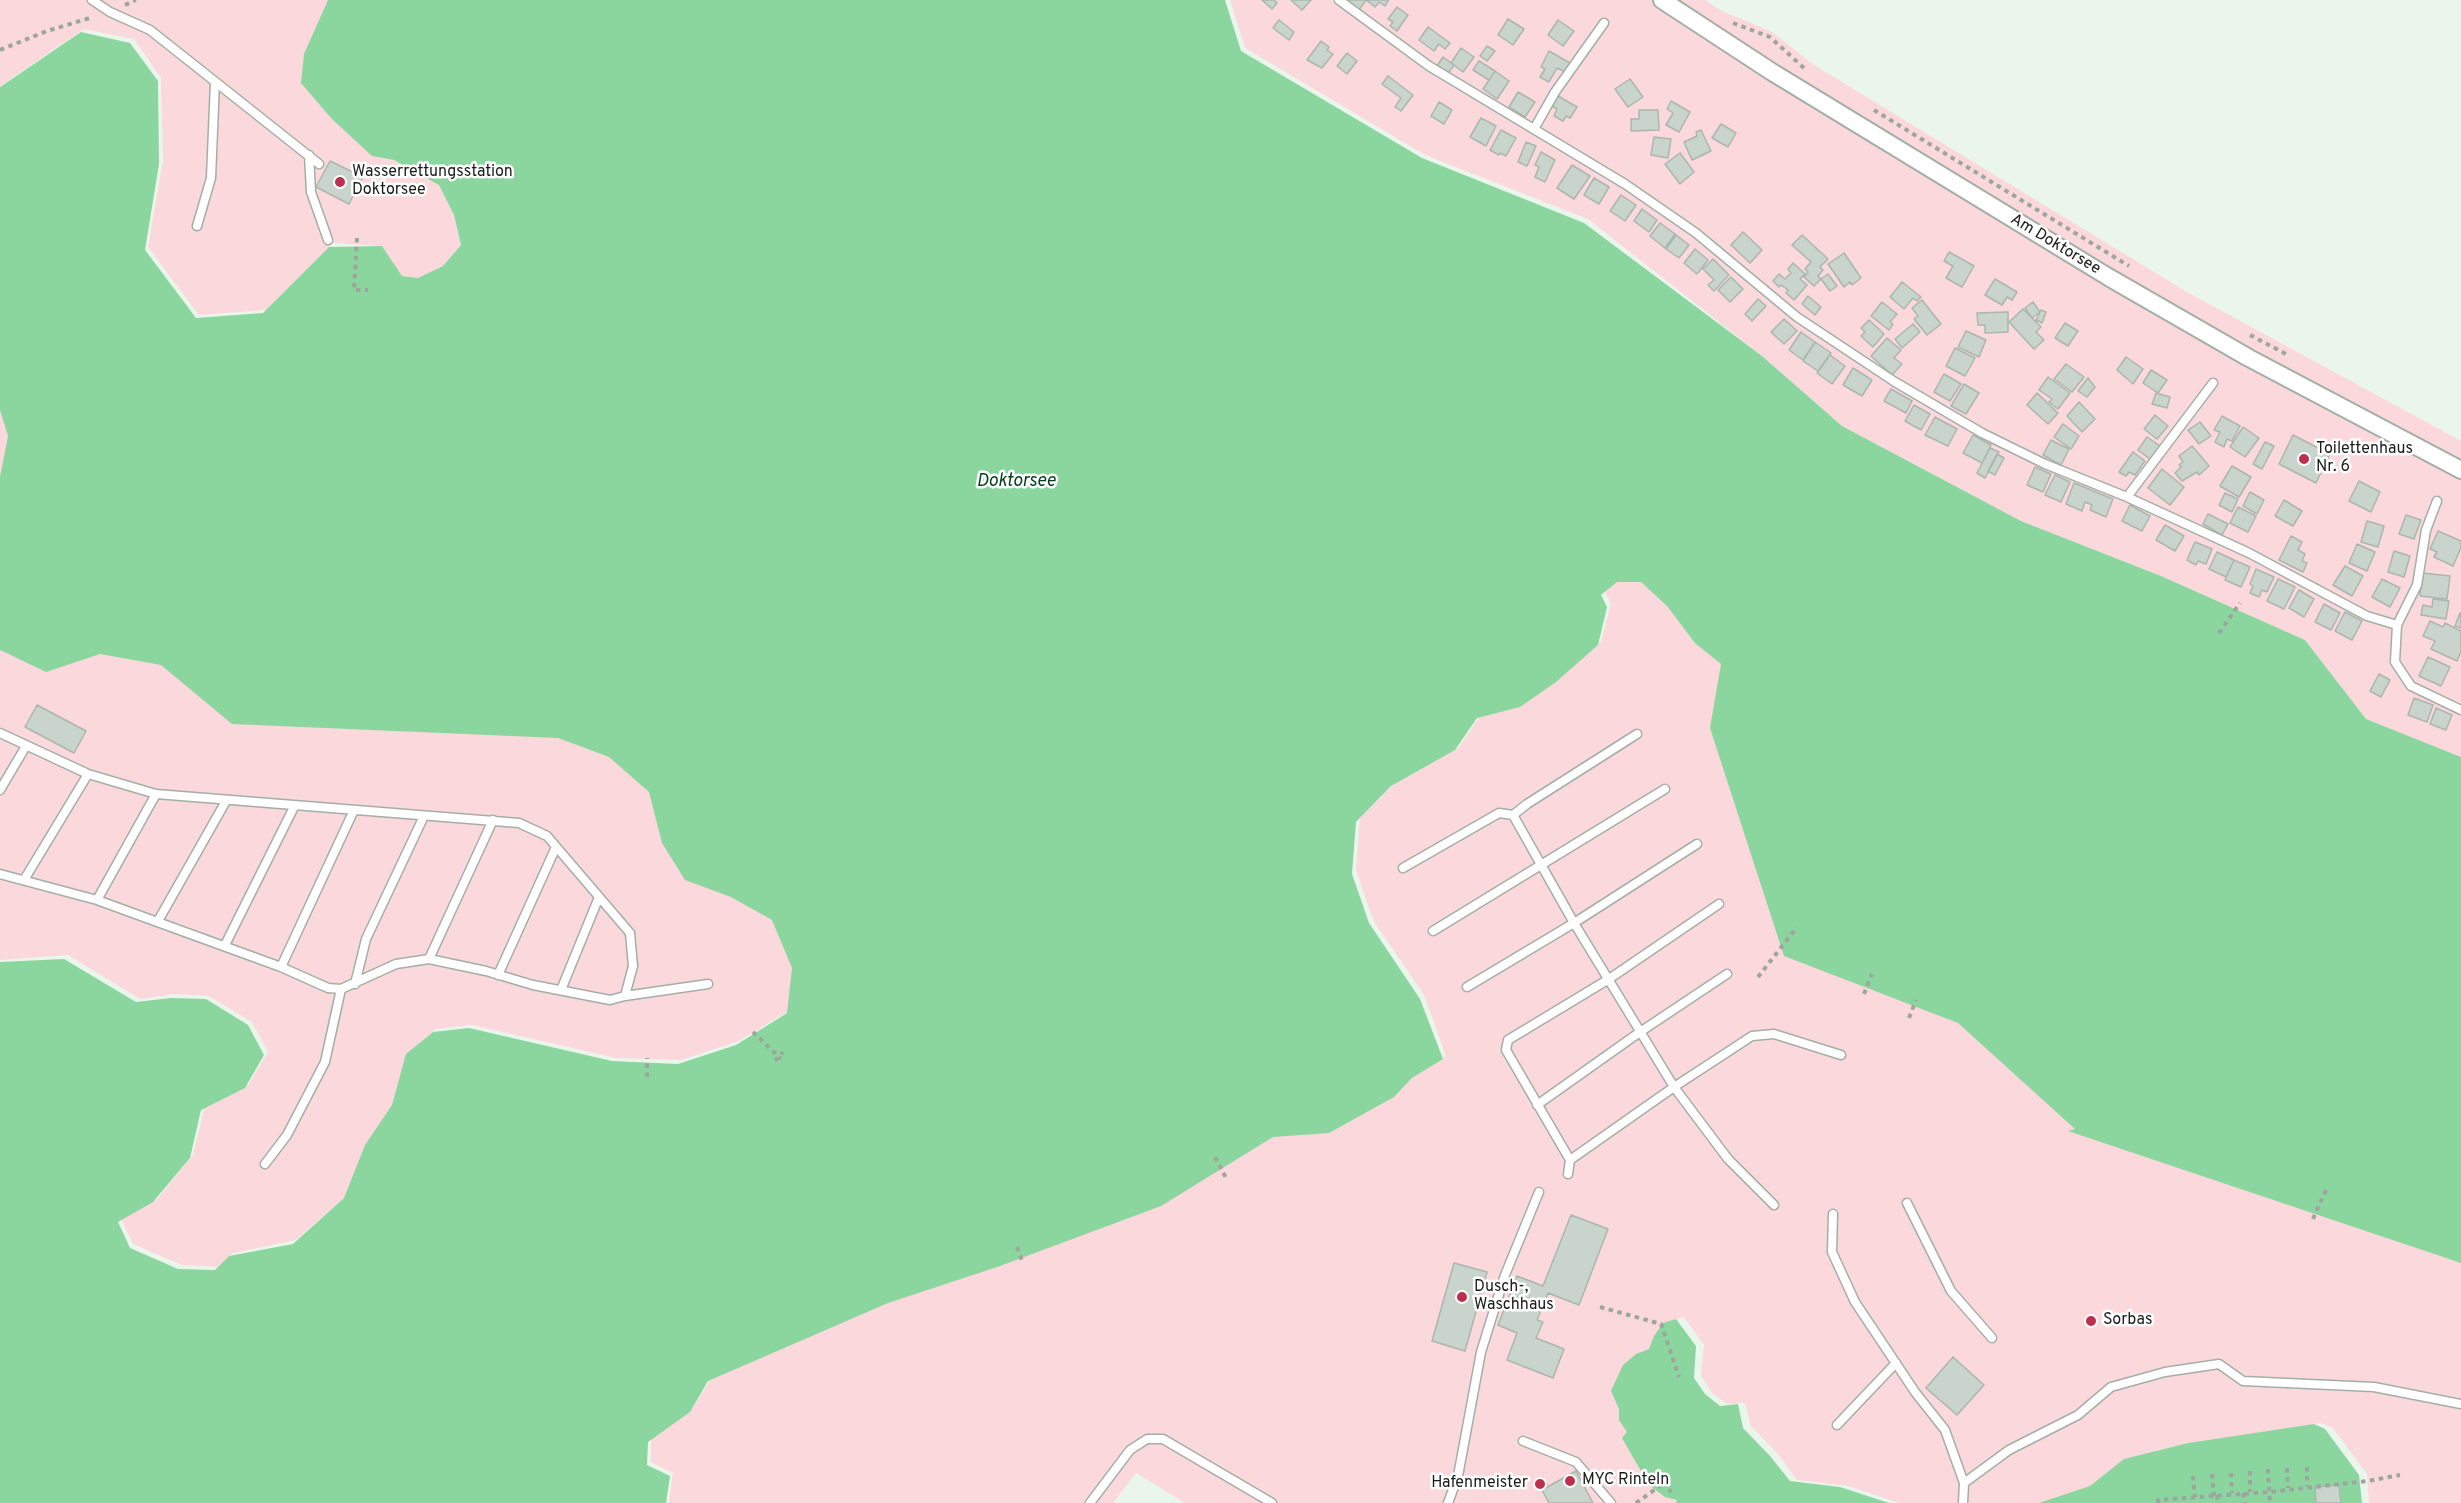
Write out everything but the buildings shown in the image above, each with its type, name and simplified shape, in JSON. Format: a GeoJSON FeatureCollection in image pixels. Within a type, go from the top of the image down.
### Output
{"type":"FeatureCollection","features":[{"type":"Feature","properties":{"kind":"street","name":"Am Doktorsee"},"geometry":{"type":"LineString","coordinates":[[1662,0],[1781,78],[2110,278],[2249,358],[2461,470]]}},
{"type":"Feature","properties":{"kind":"lane"},"geometry":{"type":"LineString","coordinates":[[92,0],[110,12],[150,30],[319,164]]}},
{"type":"Feature","properties":{"kind":"lane"},"geometry":{"type":"LineString","coordinates":[[1339,0],[1429,66],[1625,184],[1696,233],[1797,317],[1895,382],[1982,433],[2045,464],[2127,497],[2249,553],[2367,616],[2397,625]]}},
{"type":"Feature","properties":{"kind":"lane"},"geometry":{"type":"LineString","coordinates":[[1534,129],[1556,92],[1604,22]]}},
{"type":"Feature","properties":{"kind":"lane"},"geometry":{"type":"LineString","coordinates":[[197,226],[211,178],[215,82]]}},
{"type":"Feature","properties":{"kind":"lane"},"geometry":{"type":"LineString","coordinates":[[309,155],[311,192],[328,240]]}},
{"type":"Feature","properties":{"kind":"lane"},"geometry":{"type":"LineString","coordinates":[[2127,497],[2213,382]]}},
{"type":"Feature","properties":{"kind":"lane"},"geometry":{"type":"LineString","coordinates":[[2437,501],[2426,530],[2417,585],[2397,625],[2395,662],[2411,686],[2461,710]]}},
{"type":"Feature","properties":{"kind":"lane"},"geometry":{"type":"LineString","coordinates":[[0,733],[88,774],[156,794],[294,807],[519,823],[547,836],[630,933],[633,966],[625,996]]}},
{"type":"Feature","properties":{"kind":"lane"},"geometry":{"type":"LineString","coordinates":[[1403,868],[1499,813],[1514,815],[1527,804],[1637,734]]}},
{"type":"Feature","properties":{"kind":"lane"},"geometry":{"type":"LineString","coordinates":[[0,790],[26,746]]}},
{"type":"Feature","properties":{"kind":"lane"},"geometry":{"type":"LineString","coordinates":[[24,880],[88,774]]}},
{"type":"Feature","properties":{"kind":"lane"},"geometry":{"type":"LineString","coordinates":[[1433,931],[1665,789]]}},
{"type":"Feature","properties":{"kind":"lane"},"geometry":{"type":"LineString","coordinates":[[97,900],[156,794]]}},
{"type":"Feature","properties":{"kind":"lane"},"geometry":{"type":"LineString","coordinates":[[158,921],[226,801]]}},
{"type":"Feature","properties":{"kind":"lane"},"geometry":{"type":"LineString","coordinates":[[225,945],[294,807]]}},
{"type":"Feature","properties":{"kind":"lane"},"geometry":{"type":"LineString","coordinates":[[281,967],[354,810]]}},
{"type":"Feature","properties":{"kind":"lane"},"geometry":{"type":"LineString","coordinates":[[1514,815],[1574,923],[1674,1087],[1728,1159],[1774,1205]]}},
{"type":"Feature","properties":{"kind":"lane"},"geometry":{"type":"LineString","coordinates":[[355,984],[366,939],[424,816]]}},
{"type":"Feature","properties":{"kind":"lane"},"geometry":{"type":"LineString","coordinates":[[429,959],[493,820]]}},
{"type":"Feature","properties":{"kind":"lane"},"geometry":{"type":"LineString","coordinates":[[1467,987],[1574,923],[1697,844]]}},
{"type":"Feature","properties":{"kind":"lane"},"geometry":{"type":"LineString","coordinates":[[498,975],[556,847]]}},
{"type":"Feature","properties":{"kind":"lane"},"geometry":{"type":"LineString","coordinates":[[0,874],[97,900],[158,921],[281,967],[328,988],[341,989],[396,964],[429,959],[610,1000],[708,984]]}},
{"type":"Feature","properties":{"kind":"lane"},"geometry":{"type":"LineString","coordinates":[[561,990],[598,897]]}},
{"type":"Feature","properties":{"kind":"lane"},"geometry":{"type":"LineString","coordinates":[[1568,1174],[1570,1160],[1506,1050],[1508,1040],[1609,980],[1719,904]]}},
{"type":"Feature","properties":{"kind":"lane"},"geometry":{"type":"LineString","coordinates":[[1537,1105],[1727,974]]}},
{"type":"Feature","properties":{"kind":"lane"},"geometry":{"type":"LineString","coordinates":[[265,1164],[287,1135],[326,1062],[341,989]]}},
{"type":"Feature","properties":{"kind":"lane"},"geometry":{"type":"LineString","coordinates":[[1570,1160],[1752,1036],[1774,1034],[1842,1055]]}},
{"type":"Feature","properties":{"kind":"lane"},"geometry":{"type":"LineString","coordinates":[[1448,1503],[1458,1476],[1481,1352],[1505,1275],[1539,1192]]}},
{"type":"Feature","properties":{"kind":"lane"},"geometry":{"type":"LineString","coordinates":[[1907,1203],[1951,1290],[1992,1338]]}},
{"type":"Feature","properties":{"kind":"lane"},"geometry":{"type":"LineString","coordinates":[[1833,1214],[1832,1252],[1855,1302],[1915,1392],[1946,1430],[1964,1483],[1963,1503]]}},
{"type":"Feature","properties":{"kind":"lane"},"geometry":{"type":"LineString","coordinates":[[1837,1425],[1896,1363]]}},
{"type":"Feature","properties":{"kind":"lane"},"geometry":{"type":"LineString","coordinates":[[1964,1483],[2009,1450],[2078,1415],[2111,1388],[2165,1372],[2218,1364],[2243,1381],[2374,1387],[2461,1404]]}},
{"type":"Feature","properties":{"kind":"lane"},"geometry":{"type":"LineString","coordinates":[[1090,1503],[1130,1450],[1147,1439],[1163,1439],[1272,1503]]}},
{"type":"Feature","properties":{"kind":"lane"},"geometry":{"type":"LineString","coordinates":[[1523,1441],[1576,1462],[1611,1503]]}},
{"type":"Feature","properties":{"kind":"path"},"geometry":{"type":"LineString","coordinates":[[0,50],[47,31],[110,12],[136,0]]}},
{"type":"Feature","properties":{"kind":"path"},"geometry":{"type":"LineString","coordinates":[[1724,19],[1770,38],[1812,73]]}},
{"type":"Feature","properties":{"kind":"path"},"geometry":{"type":"LineString","coordinates":[[1874,110],[2135,269]]}},
{"type":"Feature","properties":{"kind":"path"},"geometry":{"type":"LineString","coordinates":[[357,238],[354,290],[368,290]]}},
{"type":"Feature","properties":{"kind":"path"},"geometry":{"type":"LineString","coordinates":[[2246,333],[2287,355]]}},
{"type":"Feature","properties":{"kind":"path"},"geometry":{"type":"LineString","coordinates":[[2219,633],[2240,603]]}},
{"type":"Feature","properties":{"kind":"path"},"geometry":{"type":"LineString","coordinates":[[1758,977],[1797,927]]}},
{"type":"Feature","properties":{"kind":"path"},"geometry":{"type":"LineString","coordinates":[[1864,994],[1872,974]]}},
{"type":"Feature","properties":{"kind":"path"},"geometry":{"type":"LineString","coordinates":[[1909,1018],[1916,1000]]}},
{"type":"Feature","properties":{"kind":"path"},"geometry":{"type":"LineString","coordinates":[[753,1032],[782,1059]]}},
{"type":"Feature","properties":{"kind":"path"},"geometry":{"type":"LineString","coordinates":[[775,1061],[783,1052]]}},
{"type":"Feature","properties":{"kind":"path"},"geometry":{"type":"LineString","coordinates":[[646,1077],[647,1058]]}},
{"type":"Feature","properties":{"kind":"path"},"geometry":{"type":"LineString","coordinates":[[1215,1157],[1226,1178]]}},
{"type":"Feature","properties":{"kind":"path"},"geometry":{"type":"LineString","coordinates":[[2313,1219],[2327,1188]]}},
{"type":"Feature","properties":{"kind":"path"},"geometry":{"type":"LineString","coordinates":[[1017,1247],[1022,1261]]}},
{"type":"Feature","properties":{"kind":"path"},"geometry":{"type":"LineString","coordinates":[[1600,1308],[1661,1324],[1679,1377]]}},
{"type":"Feature","properties":{"kind":"path"},"geometry":{"type":"LineString","coordinates":[[2307,1467],[2307,1486]]}},
{"type":"Feature","properties":{"kind":"path"},"geometry":{"type":"LineString","coordinates":[[2287,1468],[2288,1488]]}},
{"type":"Feature","properties":{"kind":"path"},"geometry":{"type":"LineString","coordinates":[[2268,1469],[2270,1503]]}},
{"type":"Feature","properties":{"kind":"path"},"geometry":{"type":"LineString","coordinates":[[2250,1471],[2250,1492]]}},
{"type":"Feature","properties":{"kind":"path"},"geometry":{"type":"LineString","coordinates":[[2231,1473],[2232,1493]]}},
{"type":"Feature","properties":{"kind":"path"},"geometry":{"type":"LineString","coordinates":[[2212,1474],[2218,1503]]}},
{"type":"Feature","properties":{"kind":"path"},"geometry":{"type":"LineString","coordinates":[[1658,1475],[1671,1492]]}},
{"type":"Feature","properties":{"kind":"path"},"geometry":{"type":"LineString","coordinates":[[2159,1503],[2158,1500],[2269,1492],[2288,1488],[2368,1481],[2400,1475]]}},
{"type":"Feature","properties":{"kind":"path"},"geometry":{"type":"LineString","coordinates":[[2193,1476],[2193,1503]]}},
{"type":"Feature","properties":{"kind":"path"},"geometry":{"type":"LineString","coordinates":[[1636,1503],[1664,1483]]}},
{"type":"Feature","properties":{"kind":"path"},"geometry":{"type":"LineString","coordinates":[[2243,1493],[2245,1503]]}},
{"type":"Feature","properties":{"kind":"shaded area"},"geometry":{"type":"Polygon","coordinates":[[[0,0],[330,0],[372,156],[394,160],[439,185],[454,215],[461,245],[443,266],[418,278],[402,276],[382,246],[333,243],[266,310],[199,315],[148,247],[163,161],[161,78],[134,39],[84,29],[0,86],[0,0]]]}},
{"type":"Feature","properties":{"kind":"shaded area"},"geometry":{"type":"Polygon","coordinates":[[[1230,0],[1705,0],[1722,11],[1772,32],[1814,65],[2187,292],[2461,441],[2461,757],[2366,719],[2305,640],[2161,576],[2021,521],[1842,426],[1762,356],[1588,219],[1425,155],[1245,48],[1230,0]]]}},
{"type":"Feature","properties":{"kind":"shaded area"},"geometry":{"type":"Polygon","coordinates":[[[0,389],[11,433],[0,490],[0,389]]]}},
{"type":"Feature","properties":{"kind":"shaded area"},"geometry":{"type":"Polygon","coordinates":[[[1620,579],[1644,579],[1724,661],[1962,1020],[2461,1258],[2461,1503],[2369,1503],[2367,1474],[2333,1428],[2321,1423],[2157,1450],[2097,1485],[2045,1503],[1899,1503],[1848,1486],[1797,1480],[1778,1454],[1751,1426],[1745,1403],[1727,1404],[1712,1393],[1701,1376],[1704,1345],[1684,1317],[1661,1324],[1684,1503],[1185,1503],[1136,1473],[1113,1503],[669,1503],[673,1473],[651,1462],[651,1439],[693,1408],[711,1378],[1276,1134],[1332,1130],[1397,1094],[1415,1075],[1446,1056],[1424,995],[1373,920],[1356,870],[1360,818],[1395,783],[1459,747],[1481,715],[1524,704],[1559,679],[1601,642],[1611,604],[1605,592],[1620,579]]]}},
{"type":"Feature","properties":{"kind":"shaded area"},"geometry":{"type":"Polygon","coordinates":[[[0,646],[104,651],[562,735],[612,754],[776,917],[795,965],[790,1010],[739,1041],[681,1060],[616,1058],[472,1025],[436,1029],[410,1051],[395,1102],[347,1195],[296,1240],[233,1253],[218,1267],[182,1265],[133,1244],[121,1219],[157,1199],[193,1155],[205,1106],[248,1085],[268,1052],[252,1022],[209,996],[174,994],[140,999],[68,955],[0,960],[0,646]]]}},
{"type":"Feature","properties":{"kind":"water","name":"Doktorsee"},"geometry":{"type":"Polygon","coordinates":[[[328,0],[1225,0],[1241,51],[1422,158],[1584,223],[1762,356],[1842,426],[2021,521],[2161,576],[2305,640],[2366,719],[2461,757],[2461,1263],[2068,1131],[2075,1129],[1958,1023],[1784,956],[1710,728],[1721,664],[1695,643],[1667,606],[1641,582],[1617,582],[1601,595],[1607,607],[1598,645],[1556,682],[1520,707],[1477,718],[1455,750],[1391,786],[1356,822],[1352,874],[1369,923],[1420,999],[1443,1059],[1412,1078],[1394,1097],[1329,1133],[1273,1137],[1161,1206],[1000,1266],[888,1303],[708,1381],[690,1412],[648,1442],[647,1465],[670,1476],[666,1503],[0,1503],[0,962],[64,959],[136,1002],[171,998],[206,999],[248,1025],[264,1055],[245,1088],[201,1110],[190,1158],[153,1202],[118,1222],[130,1248],[178,1269],[215,1270],[229,1256],[293,1244],[344,1198],[365,1145],[392,1105],[406,1054],[433,1032],[469,1028],[612,1061],[678,1064],[736,1045],[787,1013],[792,968],[772,920],[731,897],[685,880],[662,843],[649,792],[609,757],[558,738],[232,724],[161,665],[100,654],[46,672],[0,650],[0,477],[8,436],[0,410],[0,87],[81,32],[130,43],[158,81],[159,164],[145,250],[196,318],[263,313],[329,247],[382,246],[402,276],[418,278],[443,266],[461,245],[454,215],[439,185],[394,160],[372,156],[331,118],[301,83],[304,54],[328,0]]]}},
{"type":"Feature","properties":{"kind":"water"},"geometry":{"type":"Polygon","coordinates":[[[1676,1319],[1696,1346],[1694,1378],[1705,1394],[1720,1406],[1738,1404],[1743,1428],[1790,1481],[1840,1487],[1889,1503],[1676,1503],[1677,1500],[1665,1497],[1649,1485],[1622,1438],[1627,1432],[1619,1420],[1619,1409],[1611,1391],[1623,1365],[1636,1354],[1649,1349],[1663,1323],[1676,1319]]]}},
{"type":"Feature","properties":{"kind":"water"},"geometry":{"type":"Polygon","coordinates":[[[2314,1424],[2325,1429],[2359,1475],[2362,1503],[2039,1503],[2090,1486],[2124,1459],[2188,1443],[2314,1424]]]}},
{"type":"Feature","properties":{"kind":"place","name":"Wasserrettungsstation Doktorsee"},"geometry":{"type":"Point","coordinates":[340,182]}},
{"type":"Feature","properties":{"kind":"place","name":"Toilettenhaus Nr. 6"},"geometry":{"type":"Point","coordinates":[2304,459]}},
{"type":"Feature","properties":{"kind":"place","name":"Dusch-, Waschhaus"},"geometry":{"type":"Point","coordinates":[1462,1297]}},
{"type":"Feature","properties":{"kind":"place","name":"Sorbas"},"geometry":{"type":"Point","coordinates":[2091,1321]}},
{"type":"Feature","properties":{"kind":"place","name":"MYC Rinteln"},"geometry":{"type":"Point","coordinates":[1570,1481]}},
{"type":"Feature","properties":{"kind":"place","name":"Hafenmeister"},"geometry":{"type":"Point","coordinates":[1540,1484]}}]}
